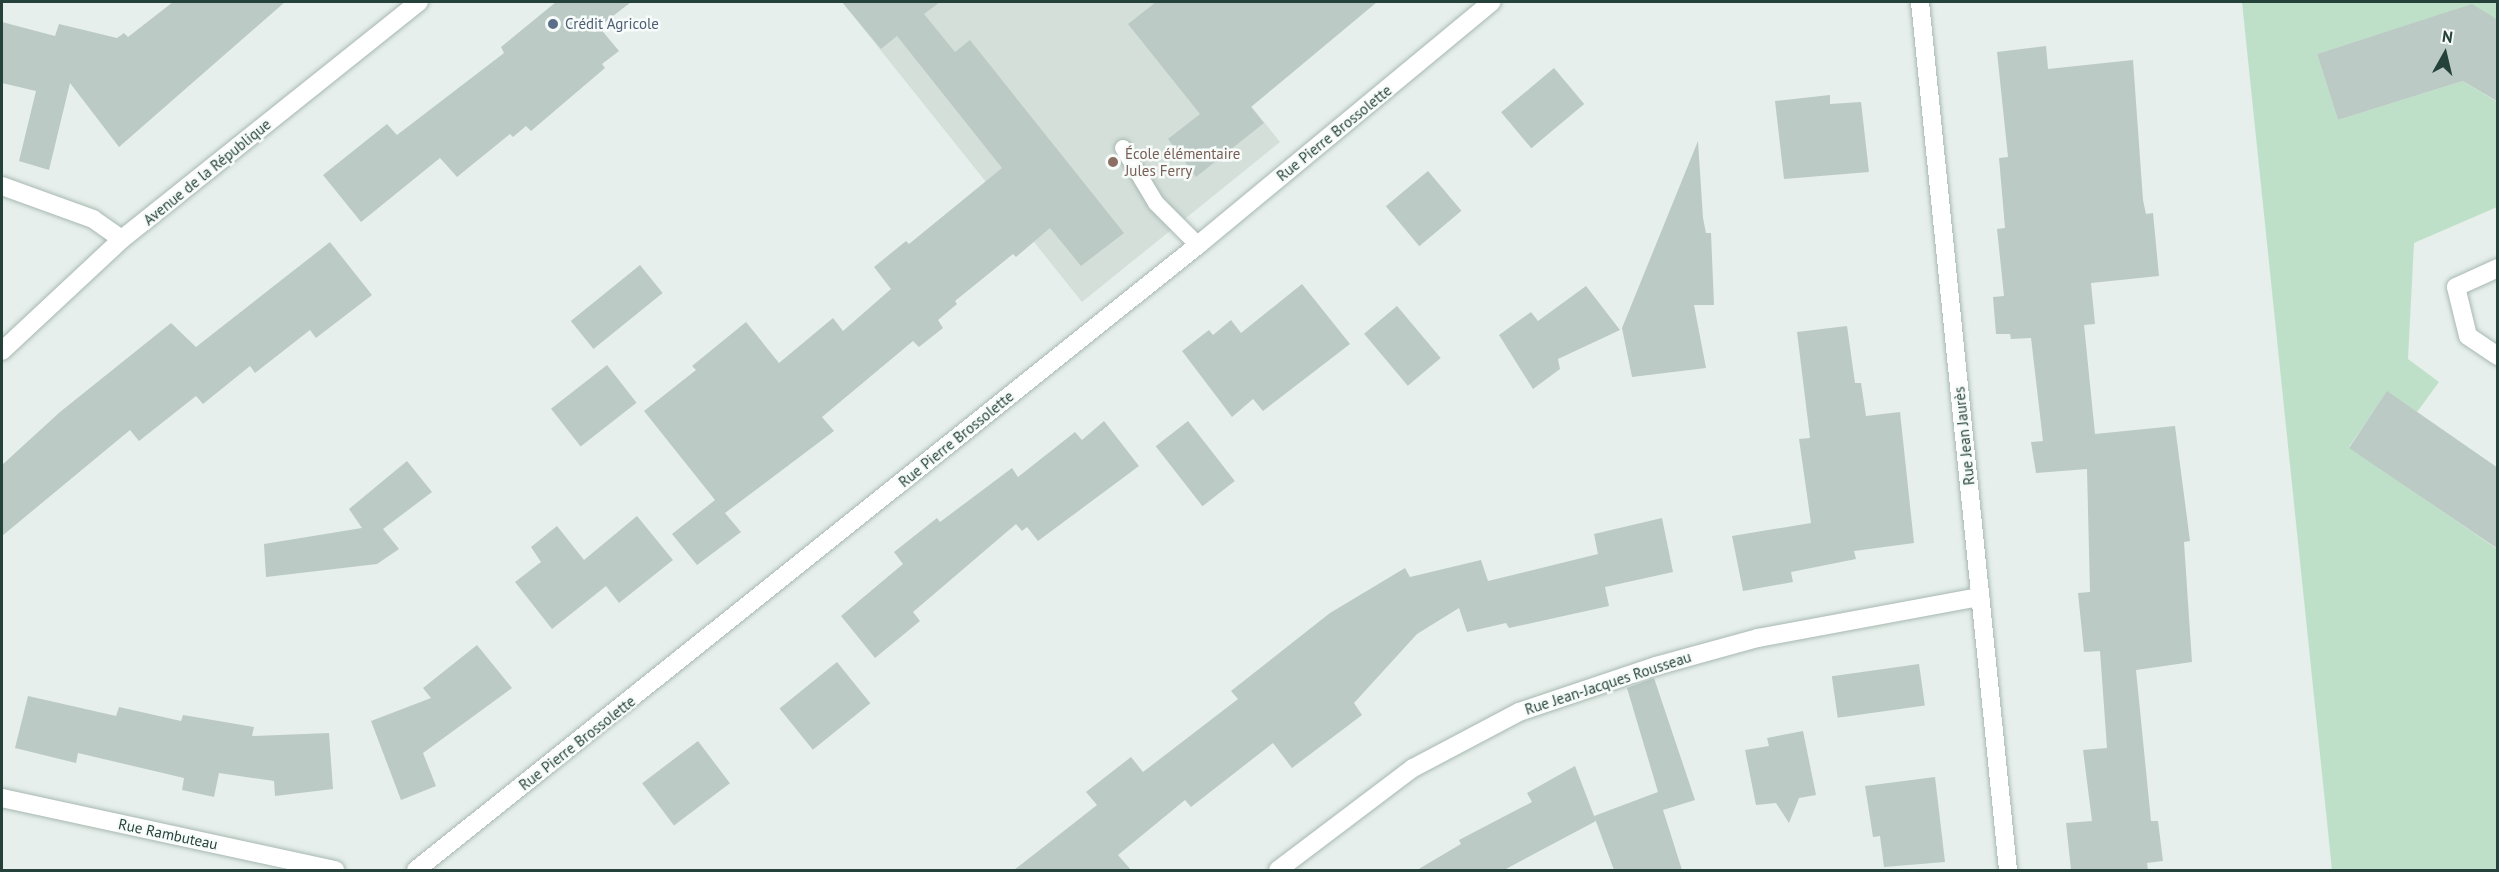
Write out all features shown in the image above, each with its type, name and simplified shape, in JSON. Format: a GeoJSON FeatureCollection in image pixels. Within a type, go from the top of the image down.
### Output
{"type":"FeatureCollection","features":[{"type":"Feature","properties":{"kind":"street","name":"Avenue de la République"},"geometry":{"type":"LineString","coordinates":[[2,351],[122,239],[419,2]]}},
{"type":"Feature","properties":{"kind":"street","name":"Rue Pierre Brossolette"},"geometry":{"type":"LineString","coordinates":[[416,870],[1198,244],[1492,2]]}},
{"type":"Feature","properties":{"kind":"street","name":"Rue Jean Jaurès"},"geometry":{"type":"LineString","coordinates":[[1920,2],[2008,870]]}},
{"type":"Feature","properties":{"kind":"street"},"geometry":{"type":"LineString","coordinates":[[2,186],[93,219],[122,239]]}},
{"type":"Feature","properties":{"kind":"street"},"geometry":{"type":"LineString","coordinates":[[2498,268],[2456,287],[2469,336],[2498,356]]}},
{"type":"Feature","properties":{"kind":"street","name":"Rue Jean-Jacques Rousseau"},"geometry":{"type":"LineString","coordinates":[[1278,870],[1413,768],[1519,711],[1656,666],[1758,638],[1980,597]]}},
{"type":"Feature","properties":{"kind":"street","name":"Rue Rambuteau"},"geometry":{"type":"LineString","coordinates":[[2,798],[335,870]]}},
{"type":"Feature","properties":{"kind":"lane"},"geometry":{"type":"LineString","coordinates":[[1123,148],[1156,203],[1198,244]]}},
{"type":"Feature","properties":{"kind":"shaded area","name":"École élémentaire Jules Ferry"},"geometry":{"type":"Polygon","coordinates":[[[842,2],[1168,2],[1280,142],[1082,302],[842,2]]]}},
{"type":"Feature","properties":{"kind":"green space"},"geometry":{"type":"Polygon","coordinates":[[[2242,2],[2497,2],[2497,20],[2471,5],[2317,54],[2338,120],[2463,81],[2497,102],[2497,207],[2414,243],[2408,359],[2439,382],[2417,412],[2387,392],[2349,447],[2497,549],[2497,870],[2332,870],[2242,2]]]}},
{"type":"Feature","properties":{"kind":"building"},"geometry":{"type":"Polygon","coordinates":[[[173,2],[285,2],[119,147],[70,83],[49,170],[19,161],[36,91],[2,83],[2,22],[55,36],[59,24],[117,38],[124,33],[128,37],[173,2]]]}},
{"type":"Feature","properties":{"kind":"building"},"geometry":{"type":"Polygon","coordinates":[[[556,2],[631,2],[599,27],[619,51],[602,64],[605,68],[531,131],[526,126],[513,137],[510,134],[457,177],[440,158],[361,222],[323,175],[387,124],[397,135],[504,53],[501,47],[556,2]]]}},
{"type":"Feature","properties":{"kind":"building"},"geometry":{"type":"Polygon","coordinates":[[[842,2],[940,2],[924,14],[955,52],[970,40],[1124,233],[1081,266],[1050,228],[1016,257],[1013,254],[955,301],[957,304],[938,320],[943,328],[919,347],[913,341],[822,417],[834,431],[725,513],[741,532],[697,565],[672,534],[715,500],[644,411],[696,370],[692,366],[746,322],[779,363],[833,318],[843,331],[891,289],[874,267],[906,241],[909,244],[1002,168],[897,36],[881,49],[842,2]]]}},
{"type":"Feature","properties":{"kind":"building"},"geometry":{"type":"Polygon","coordinates":[[[1156,2],[1377,2],[1251,107],[1264,123],[1196,177],[1168,139],[1200,114],[1128,24],[1156,2]]]}},
{"type":"Feature","properties":{"kind":"building"},"geometry":{"type":"Polygon","coordinates":[[[2472,4],[2498,20],[2498,102],[2463,81],[2338,120],[2317,54],[2472,4]]]}},
{"type":"Feature","properties":{"kind":"building"},"geometry":{"type":"Polygon","coordinates":[[[2046,46],[2048,69],[2133,60],[2143,200],[2146,214],[2153,213],[2159,276],[2091,283],[2095,324],[2084,325],[2095,434],[2175,426],[2190,541],[2184,542],[2192,662],[2136,670],[2151,821],[2158,821],[2163,861],[2147,863],[2148,870],[2071,870],[2066,823],[2092,821],[2083,750],[2107,748],[2100,651],[2084,652],[2078,593],[2090,592],[2087,469],[2036,473],[2031,442],[2043,441],[2031,338],[2011,339],[2010,334],[1996,334],[1993,297],[2004,296],[1997,229],[2005,228],[1999,158],[2008,157],[1997,52],[2046,46]]]}},
{"type":"Feature","properties":{"kind":"building"},"geometry":{"type":"Polygon","coordinates":[[[1554,68],[1584,104],[1531,148],[1501,112],[1554,68]]]}},
{"type":"Feature","properties":{"kind":"building"},"geometry":{"type":"Polygon","coordinates":[[[1830,95],[1830,104],[1861,102],[1869,172],[1784,179],[1775,101],[1830,95]]]}},
{"type":"Feature","properties":{"kind":"building"},"geometry":{"type":"Polygon","coordinates":[[[1698,141],[1703,218],[1706,233],[1711,233],[1714,305],[1694,305],[1706,368],[1632,377],[1622,328],[1698,141]]]}},
{"type":"Feature","properties":{"kind":"building"},"geometry":{"type":"Polygon","coordinates":[[[1428,171],[1461,211],[1419,246],[1386,206],[1428,171]]]}},
{"type":"Feature","properties":{"kind":"building"},"geometry":{"type":"Polygon","coordinates":[[[330,242],[372,295],[316,338],[310,330],[255,373],[250,366],[203,404],[196,396],[139,441],[130,430],[2,536],[2,465],[60,412],[171,323],[196,347],[330,242]]]}},
{"type":"Feature","properties":{"kind":"building"},"geometry":{"type":"Polygon","coordinates":[[[640,265],[663,293],[593,349],[571,321],[640,265]]]}},
{"type":"Feature","properties":{"kind":"building"},"geometry":{"type":"Polygon","coordinates":[[[1302,284],[1350,344],[1263,411],[1253,399],[1232,417],[1182,351],[1209,330],[1213,335],[1231,320],[1241,333],[1302,284]]]}},
{"type":"Feature","properties":{"kind":"building"},"geometry":{"type":"Polygon","coordinates":[[[1586,286],[1620,330],[1558,359],[1560,369],[1533,389],[1499,335],[1531,312],[1538,321],[1586,286]]]}},
{"type":"Feature","properties":{"kind":"building"},"geometry":{"type":"Polygon","coordinates":[[[1397,306],[1441,358],[1408,386],[1364,334],[1397,306]]]}},
{"type":"Feature","properties":{"kind":"building"},"geometry":{"type":"Polygon","coordinates":[[[1847,326],[1855,383],[1861,383],[1866,416],[1900,412],[1914,543],[1854,551],[1856,559],[1791,572],[1793,582],[1743,591],[1732,536],[1811,523],[1799,439],[1810,438],[1797,332],[1847,326]]]}},
{"type":"Feature","properties":{"kind":"building"},"geometry":{"type":"Polygon","coordinates":[[[607,365],[637,403],[581,447],[551,409],[607,365]]]}},
{"type":"Feature","properties":{"kind":"building"},"geometry":{"type":"Polygon","coordinates":[[[2387,391],[2498,468],[2498,549],[2349,448],[2387,391]]]}},
{"type":"Feature","properties":{"kind":"building"},"geometry":{"type":"Polygon","coordinates":[[[1104,421],[1139,466],[1038,541],[1027,527],[1022,531],[1016,524],[913,612],[920,621],[875,658],[841,616],[903,564],[894,552],[937,518],[940,522],[1012,468],[1018,477],[1075,432],[1082,440],[1104,421]]]}},
{"type":"Feature","properties":{"kind":"building"},"geometry":{"type":"Polygon","coordinates":[[[1188,421],[1235,481],[1202,506],[1156,446],[1188,421]]]}},
{"type":"Feature","properties":{"kind":"building"},"geometry":{"type":"Polygon","coordinates":[[[407,461],[432,492],[383,529],[399,549],[377,564],[266,577],[264,544],[362,528],[349,509],[407,461]]]}},
{"type":"Feature","properties":{"kind":"building"},"geometry":{"type":"Polygon","coordinates":[[[637,516],[673,560],[619,603],[606,586],[552,629],[515,582],[541,562],[531,547],[557,526],[584,560],[637,516]]]}},
{"type":"Feature","properties":{"kind":"building"},"geometry":{"type":"Polygon","coordinates":[[[1662,518],[1673,572],[1605,587],[1609,606],[1509,628],[1506,623],[1467,632],[1459,608],[1417,634],[1354,703],[1362,715],[1292,768],[1273,743],[1191,807],[1185,800],[1118,855],[1131,870],[1014,870],[1097,805],[1086,792],[1131,757],[1143,772],[1238,699],[1231,691],[1330,613],[1405,568],[1410,577],[1481,560],[1488,581],[1598,554],[1594,534],[1662,518]]]}},
{"type":"Feature","properties":{"kind":"building"},"geometry":{"type":"Polygon","coordinates":[[[477,645],[512,688],[423,753],[436,786],[401,800],[371,721],[431,698],[423,688],[477,645]]]}},
{"type":"Feature","properties":{"kind":"building"},"geometry":{"type":"Polygon","coordinates":[[[837,662],[870,703],[813,750],[779,709],[837,662]]]}},
{"type":"Feature","properties":{"kind":"building"},"geometry":{"type":"Polygon","coordinates":[[[1919,664],[1925,706],[1838,718],[1832,676],[1919,664]]]}},
{"type":"Feature","properties":{"kind":"building"},"geometry":{"type":"Polygon","coordinates":[[[1654,678],[1695,800],[1663,810],[1682,870],[1614,870],[1594,816],[1658,792],[1627,688],[1654,678]]]}},
{"type":"Feature","properties":{"kind":"building"},"geometry":{"type":"Polygon","coordinates":[[[28,696],[116,716],[119,707],[181,721],[183,715],[254,727],[252,736],[329,733],[333,789],[275,796],[274,781],[219,773],[214,797],[182,790],[184,778],[78,753],[76,763],[15,748],[28,696]]]}},
{"type":"Feature","properties":{"kind":"building"},"geometry":{"type":"Polygon","coordinates":[[[1803,731],[1816,795],[1799,798],[1789,823],[1776,803],[1756,805],[1745,750],[1769,746],[1767,738],[1803,731]]]}},
{"type":"Feature","properties":{"kind":"building"},"geometry":{"type":"Polygon","coordinates":[[[698,741],[730,783],[674,825],[642,783],[698,741]]]}},
{"type":"Feature","properties":{"kind":"building"},"geometry":{"type":"Polygon","coordinates":[[[1575,766],[1596,821],[1504,870],[1417,870],[1461,844],[1459,840],[1532,802],[1527,793],[1575,766]]]}},
{"type":"Feature","properties":{"kind":"building"},"geometry":{"type":"Polygon","coordinates":[[[1935,777],[1945,862],[1884,867],[1880,836],[1873,837],[1865,786],[1935,777]]]}},
{"type":"Feature","properties":{"kind":"place","name":"Crédit Agricole"},"geometry":{"type":"Point","coordinates":[553,24]}},
{"type":"Feature","properties":{"kind":"place","name":"École élémentaire Jules Ferry"},"geometry":{"type":"Point","coordinates":[1113,162]}}]}
